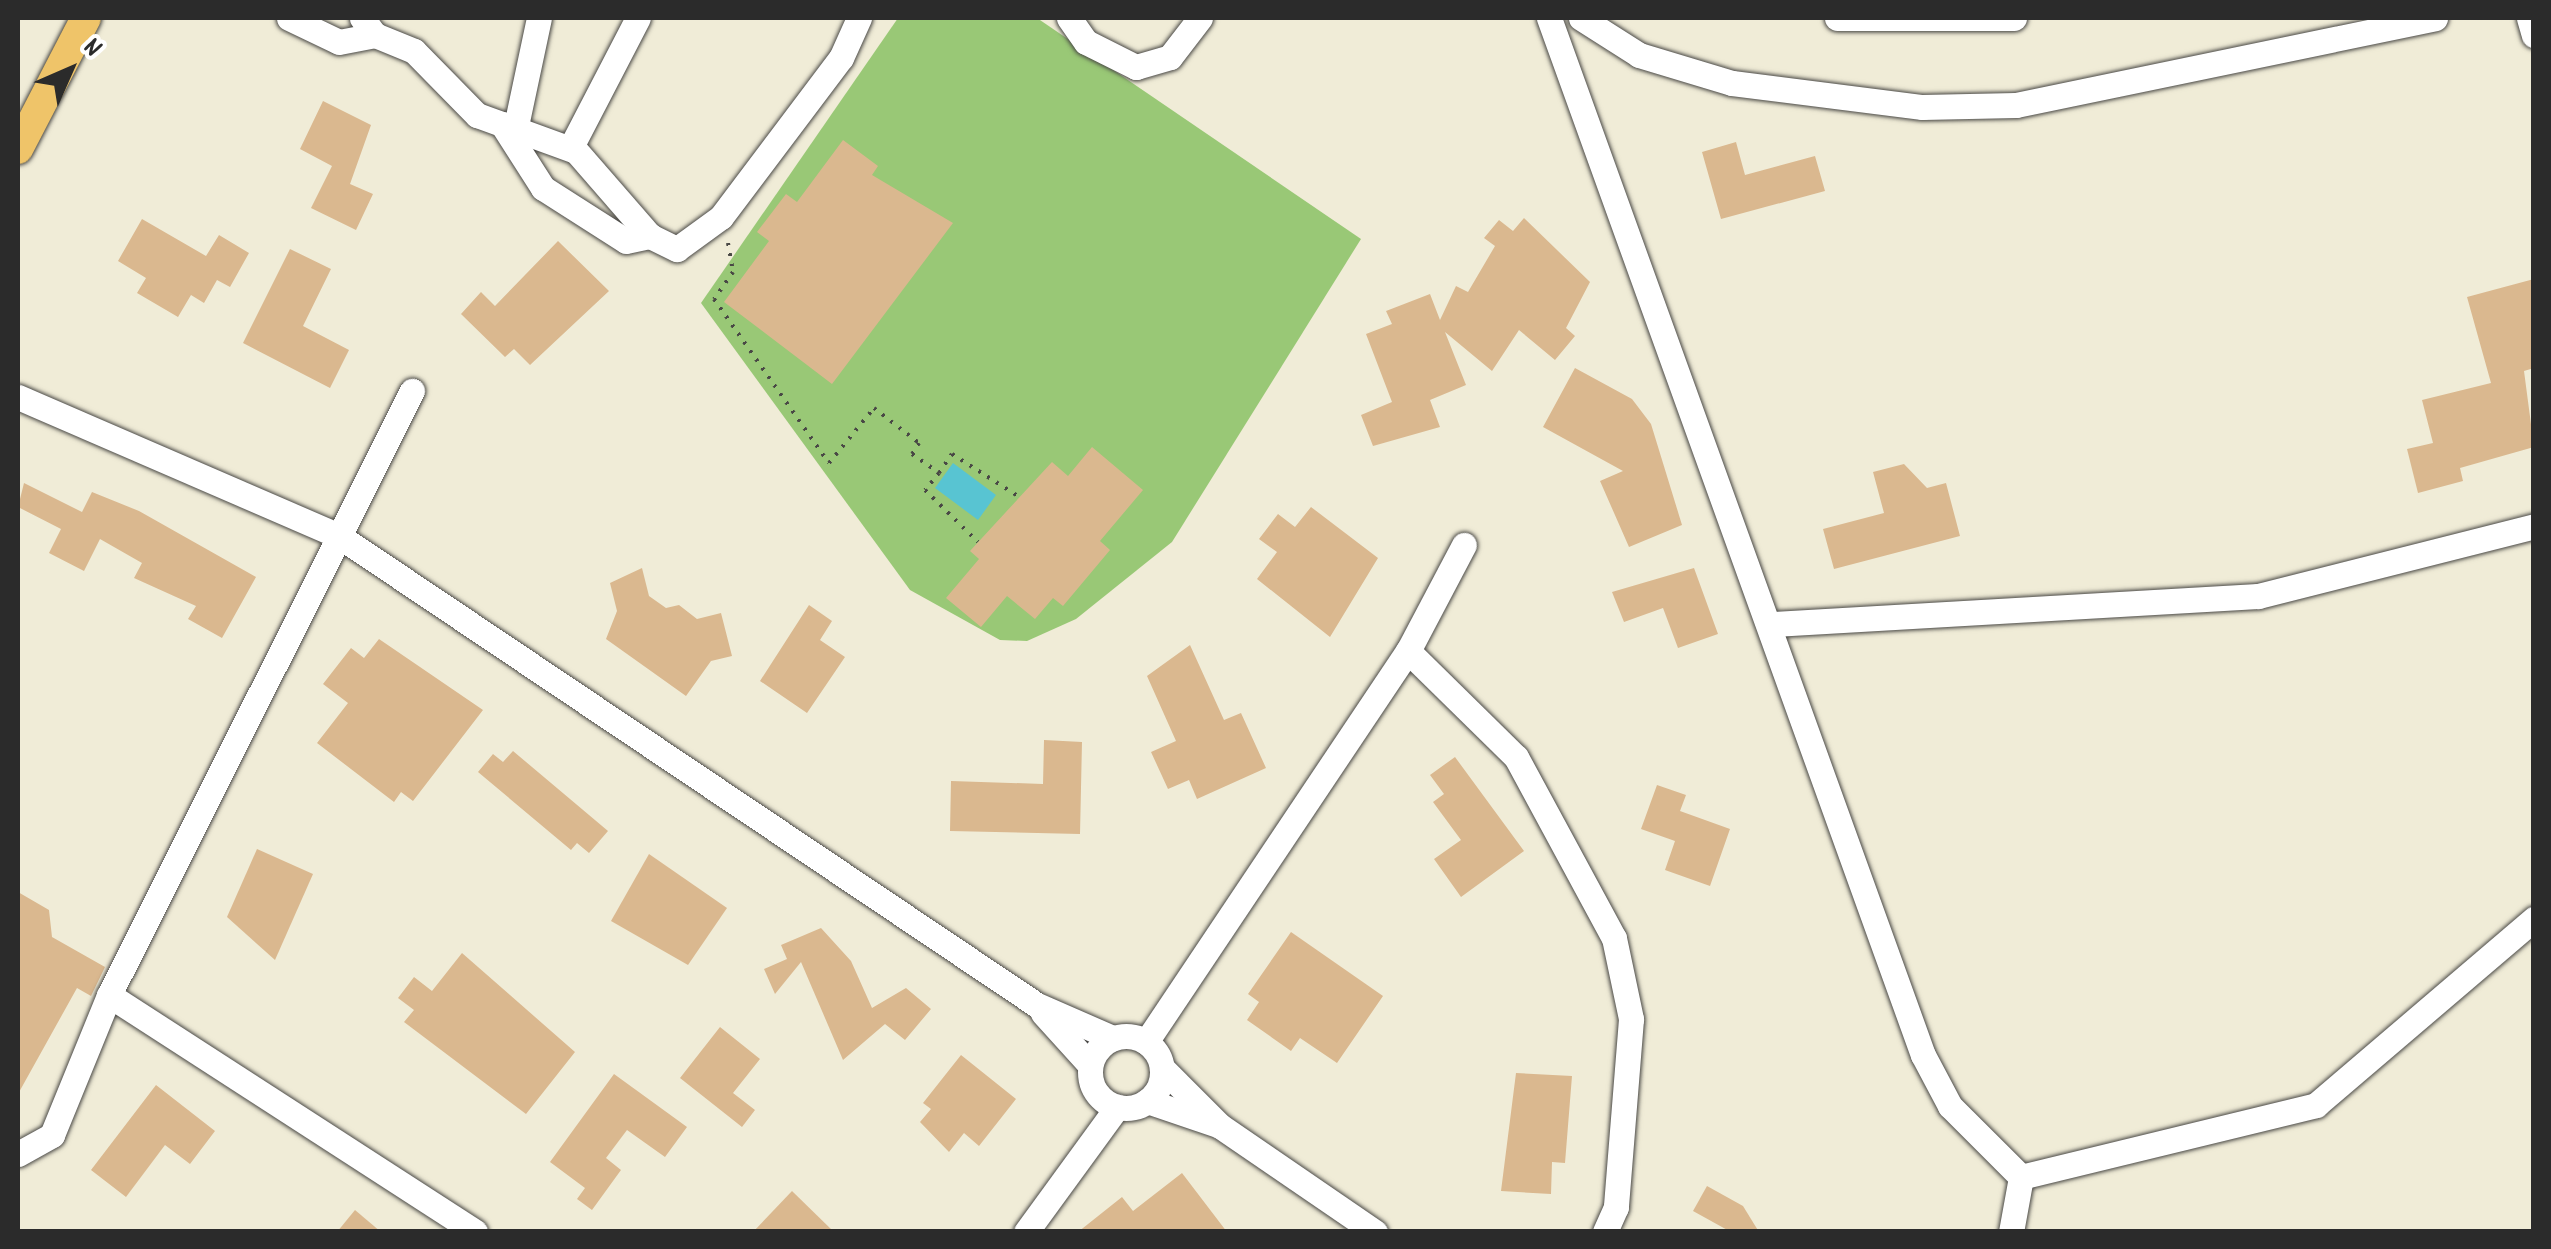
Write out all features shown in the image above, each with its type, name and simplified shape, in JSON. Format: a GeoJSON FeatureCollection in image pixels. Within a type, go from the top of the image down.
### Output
{"type":"FeatureCollection","features":[{"type":"Feature","properties":{"kind":"main road"},"geometry":{"type":"LineString","coordinates":[[18,149],[86,18]]}},
{"type":"Feature","properties":{"kind":"street"},"geometry":{"type":"LineString","coordinates":[[289,18],[339,42],[368,26],[414,51],[460,102],[570,147],[650,236],[682,248],[712,225],[826,79],[859,18]]}},
{"type":"Feature","properties":{"kind":"street"},"geometry":{"type":"LineString","coordinates":[[539,18],[509,125],[543,188],[626,241],[650,236]]}},
{"type":"Feature","properties":{"kind":"street"},"geometry":{"type":"LineString","coordinates":[[570,147],[638,18]]}},
{"type":"Feature","properties":{"kind":"street"},"geometry":{"type":"LineString","coordinates":[[1069,18],[1086,42],[1136,68],[1170,57],[1200,18]]}},
{"type":"Feature","properties":{"kind":"street"},"geometry":{"type":"LineString","coordinates":[[1549,18],[1774,624],[1923,1055],[1950,1106],[2021,1178]]}},
{"type":"Feature","properties":{"kind":"street"},"geometry":{"type":"LineString","coordinates":[[1580,18],[1640,54],[1732,83],[1922,106],[2016,105],[2435,18]]}},
{"type":"Feature","properties":{"kind":"street"},"geometry":{"type":"LineString","coordinates":[[1837,18],[2014,18]]}},
{"type":"Feature","properties":{"kind":"street"},"geometry":{"type":"LineString","coordinates":[[2529,18],[2534,36]]}},
{"type":"Feature","properties":{"kind":"street"},"geometry":{"type":"LineString","coordinates":[[18,1154],[52,1134],[109,995],[412,391]]}},
{"type":"Feature","properties":{"kind":"street"},"geometry":{"type":"LineString","coordinates":[[18,397],[339,536],[1036,1005],[1113,1038],[1146,1042]]}},
{"type":"Feature","properties":{"kind":"street"},"geometry":{"type":"LineString","coordinates":[[1774,624],[2258,596],[2534,526]]}},
{"type":"Feature","properties":{"kind":"street"},"geometry":{"type":"LineString","coordinates":[[1146,1042],[1408,651],[1464,544]]}},
{"type":"Feature","properties":{"kind":"street"},"geometry":{"type":"LineString","coordinates":[[1408,651],[1516,757],[1614,938],[1630,1037],[1616,1208],[1605,1232]]}},
{"type":"Feature","properties":{"kind":"street"},"geometry":{"type":"LineString","coordinates":[[2021,1178],[2316,1105],[2534,919]]}},
{"type":"Feature","properties":{"kind":"street"},"geometry":{"type":"LineString","coordinates":[[109,995],[475,1232]]}},
{"type":"Feature","properties":{"kind":"street"},"geometry":{"type":"LineString","coordinates":[[1036,1005],[1090,1066],[1091,1083],[1116,1107]]}},
{"type":"Feature","properties":{"kind":"street"},"geometry":{"type":"LineString","coordinates":[[1090,1066],[1113,1038]]}},
{"type":"Feature","properties":{"kind":"street"},"geometry":{"type":"LineString","coordinates":[[1146,1042],[1162,1068],[1220,1126],[1375,1232]]}},
{"type":"Feature","properties":{"kind":"street"},"geometry":{"type":"LineString","coordinates":[[1147,1101],[1162,1068]]}},
{"type":"Feature","properties":{"kind":"street"},"geometry":{"type":"LineString","coordinates":[[1026,1232],[1116,1107],[1147,1101],[1220,1126]]}},
{"type":"Feature","properties":{"kind":"street"},"geometry":{"type":"LineString","coordinates":[[2011,1232],[2021,1178]]}},
{"type":"Feature","properties":{"kind":"path"},"geometry":{"type":"LineString","coordinates":[[712,225],[728,242],[733,272],[714,299],[829,463],[874,408],[919,442],[912,454],[938,473]]}},
{"type":"Feature","properties":{"kind":"path"},"geometry":{"type":"LineString","coordinates":[[978,542],[925,490],[952,454],[1022,498]]}},
{"type":"Feature","properties":{"kind":"green space"},"geometry":{"type":"Polygon","coordinates":[[[898,18],[1037,18],[1361,239],[1172,542],[1076,619],[1027,641],[1000,640],[910,590],[701,303],[898,18]]]}},
{"type":"Feature","properties":{"kind":"water"},"geometry":{"type":"Polygon","coordinates":[[[953,463],[996,495],[978,520],[935,488],[953,463]]]}},
{"type":"Feature","properties":{"kind":"building"},"geometry":{"type":"Polygon","coordinates":[[[323,101],[371,125],[350,184],[373,194],[356,230],[311,208],[332,166],[300,149],[323,101]]]}},
{"type":"Feature","properties":{"kind":"building"},"geometry":{"type":"Polygon","coordinates":[[[843,140],[878,166],[872,175],[953,223],[832,384],[724,302],[769,241],[757,232],[786,194],[797,202],[843,140]]]}},
{"type":"Feature","properties":{"kind":"building"},"geometry":{"type":"Polygon","coordinates":[[[1736,142],[1745,175],[1815,156],[1825,191],[1721,219],[1702,152],[1736,142]]]}},
{"type":"Feature","properties":{"kind":"building"},"geometry":{"type":"Polygon","coordinates":[[[1524,218],[1590,282],[1566,328],[1575,336],[1555,360],[1519,330],[1492,371],[1445,332],[1466,385],[1430,400],[1440,427],[1373,446],[1361,415],[1392,402],[1366,334],[1392,324],[1386,311],[1430,294],[1440,320],[1456,286],[1468,292],[1495,246],[1484,238],[1499,220],[1513,231],[1524,218]]]}},
{"type":"Feature","properties":{"kind":"building"},"geometry":{"type":"Polygon","coordinates":[[[142,219],[206,256],[219,235],[249,253],[230,287],[217,280],[204,303],[191,295],[178,317],[137,293],[146,278],[118,261],[142,219]]]}},
{"type":"Feature","properties":{"kind":"building"},"geometry":{"type":"Polygon","coordinates":[[[558,241],[609,291],[530,365],[514,349],[505,357],[461,314],[481,292],[495,306],[558,241]]]}},
{"type":"Feature","properties":{"kind":"building"},"geometry":{"type":"Polygon","coordinates":[[[290,249],[331,269],[303,326],[349,350],[330,388],[243,343],[290,249]]]}},
{"type":"Feature","properties":{"kind":"building"},"geometry":{"type":"Polygon","coordinates":[[[2534,279],[2534,368],[2524,371],[2534,447],[2460,468],[2463,481],[2418,493],[2407,449],[2433,443],[2422,400],[2491,383],[2467,297],[2534,279]]]}},
{"type":"Feature","properties":{"kind":"building"},"geometry":{"type":"Polygon","coordinates":[[[1575,368],[1632,399],[1651,424],[1682,525],[1629,547],[1600,481],[1623,471],[1543,427],[1575,368]]]}},
{"type":"Feature","properties":{"kind":"building"},"geometry":{"type":"Polygon","coordinates":[[[1092,447],[1143,490],[1100,541],[1110,550],[1063,606],[1053,598],[1035,619],[1007,596],[981,627],[946,598],[979,559],[970,551],[1052,462],[1068,476],[1092,447]]]}},
{"type":"Feature","properties":{"kind":"building"},"geometry":{"type":"Polygon","coordinates":[[[1904,464],[1927,488],[1946,483],[1960,536],[1834,569],[1823,529],[1884,513],[1873,472],[1904,464]]]}},
{"type":"Feature","properties":{"kind":"building"},"geometry":{"type":"Polygon","coordinates":[[[24,483],[82,512],[92,492],[139,511],[256,577],[222,638],[188,619],[196,606],[134,578],[142,563],[100,539],[84,571],[49,553],[61,529],[18,507],[24,483]]]}},
{"type":"Feature","properties":{"kind":"building"},"geometry":{"type":"Polygon","coordinates":[[[1311,507],[1378,558],[1330,637],[1257,579],[1277,552],[1259,539],[1278,514],[1295,527],[1311,507]]]}},
{"type":"Feature","properties":{"kind":"building"},"geometry":{"type":"Polygon","coordinates":[[[642,568],[649,596],[666,608],[679,605],[697,619],[721,613],[732,656],[711,661],[686,696],[606,639],[617,611],[610,583],[642,568]]]}},
{"type":"Feature","properties":{"kind":"building"},"geometry":{"type":"Polygon","coordinates":[[[1694,568],[1718,634],[1678,648],[1663,608],[1624,622],[1612,592],[1694,568]]]}},
{"type":"Feature","properties":{"kind":"building"},"geometry":{"type":"Polygon","coordinates":[[[809,605],[832,621],[820,640],[845,657],[807,713],[760,681],[809,605]]]}},
{"type":"Feature","properties":{"kind":"building"},"geometry":{"type":"Polygon","coordinates":[[[379,639],[483,710],[413,801],[401,792],[394,802],[317,743],[348,703],[323,684],[351,648],[364,658],[379,639]]]}},
{"type":"Feature","properties":{"kind":"building"},"geometry":{"type":"Polygon","coordinates":[[[1190,645],[1224,720],[1241,713],[1266,768],[1197,799],[1189,780],[1168,789],[1151,752],[1176,741],[1147,676],[1190,645]]]}},
{"type":"Feature","properties":{"kind":"building"},"geometry":{"type":"Polygon","coordinates":[[[1044,740],[1082,742],[1080,834],[950,831],[951,781],[1043,784],[1044,740]]]}},
{"type":"Feature","properties":{"kind":"building"},"geometry":{"type":"Polygon","coordinates":[[[513,751],[608,831],[589,853],[577,843],[571,850],[478,772],[493,754],[503,762],[513,751]]]}},
{"type":"Feature","properties":{"kind":"building"},"geometry":{"type":"Polygon","coordinates":[[[1455,757],[1524,851],[1461,897],[1434,859],[1461,840],[1433,802],[1444,794],[1430,775],[1455,757]]]}},
{"type":"Feature","properties":{"kind":"building"},"geometry":{"type":"Polygon","coordinates":[[[1657,785],[1686,795],[1680,811],[1730,829],[1710,886],[1665,870],[1675,841],[1641,829],[1657,785]]]}},
{"type":"Feature","properties":{"kind":"building"},"geometry":{"type":"Polygon","coordinates":[[[257,849],[313,874],[275,960],[227,917],[257,849]]]}},
{"type":"Feature","properties":{"kind":"building"},"geometry":{"type":"Polygon","coordinates":[[[649,854],[727,908],[688,965],[611,921],[649,854]]]}},
{"type":"Feature","properties":{"kind":"building"},"geometry":{"type":"Polygon","coordinates":[[[18,892],[49,910],[52,937],[105,967],[91,996],[77,988],[18,1094],[18,892]]]}},
{"type":"Feature","properties":{"kind":"building"},"geometry":{"type":"Polygon","coordinates":[[[821,928],[851,961],[872,1008],[906,988],[931,1009],[905,1040],[885,1024],[843,1060],[801,962],[775,994],[764,969],[787,959],[781,945],[821,928]]]}},
{"type":"Feature","properties":{"kind":"building"},"geometry":{"type":"Polygon","coordinates":[[[1291,932],[1383,996],[1337,1063],[1300,1038],[1291,1051],[1247,1020],[1259,1002],[1248,994],[1291,932]]]}},
{"type":"Feature","properties":{"kind":"building"},"geometry":{"type":"Polygon","coordinates":[[[462,953],[575,1052],[526,1114],[404,1022],[414,1010],[398,998],[414,977],[432,991],[462,953]]]}},
{"type":"Feature","properties":{"kind":"building"},"geometry":{"type":"Polygon","coordinates":[[[720,1027],[760,1059],[733,1093],[755,1110],[742,1127],[680,1078],[720,1027]]]}},
{"type":"Feature","properties":{"kind":"building"},"geometry":{"type":"Polygon","coordinates":[[[961,1055],[1016,1099],[979,1146],[964,1133],[949,1152],[920,1122],[931,1109],[923,1103],[961,1055]]]}},
{"type":"Feature","properties":{"kind":"building"},"geometry":{"type":"Polygon","coordinates":[[[1516,1073],[1572,1076],[1565,1163],[1552,1162],[1551,1194],[1501,1191],[1516,1073]]]}},
{"type":"Feature","properties":{"kind":"building"},"geometry":{"type":"Polygon","coordinates":[[[614,1074],[687,1127],[665,1157],[627,1130],[606,1158],[621,1170],[592,1210],[577,1199],[585,1188],[550,1162],[614,1074]]]}},
{"type":"Feature","properties":{"kind":"building"},"geometry":{"type":"Polygon","coordinates":[[[156,1085],[215,1131],[190,1164],[165,1145],[126,1197],[91,1170],[156,1085]]]}},
{"type":"Feature","properties":{"kind":"building"},"geometry":{"type":"Polygon","coordinates":[[[1182,1173],[1227,1232],[1078,1232],[1122,1197],[1133,1211],[1182,1173]]]}},
{"type":"Feature","properties":{"kind":"building"},"geometry":{"type":"Polygon","coordinates":[[[1707,1186],[1743,1206],[1759,1232],[1731,1232],[1693,1211],[1707,1186]]]}},
{"type":"Feature","properties":{"kind":"building"},"geometry":{"type":"Polygon","coordinates":[[[792,1191],[834,1232],[753,1232],[792,1191]]]}},
{"type":"Feature","properties":{"kind":"building"},"geometry":{"type":"Polygon","coordinates":[[[355,1210],[381,1232],[337,1232],[355,1210]]]}}]}
